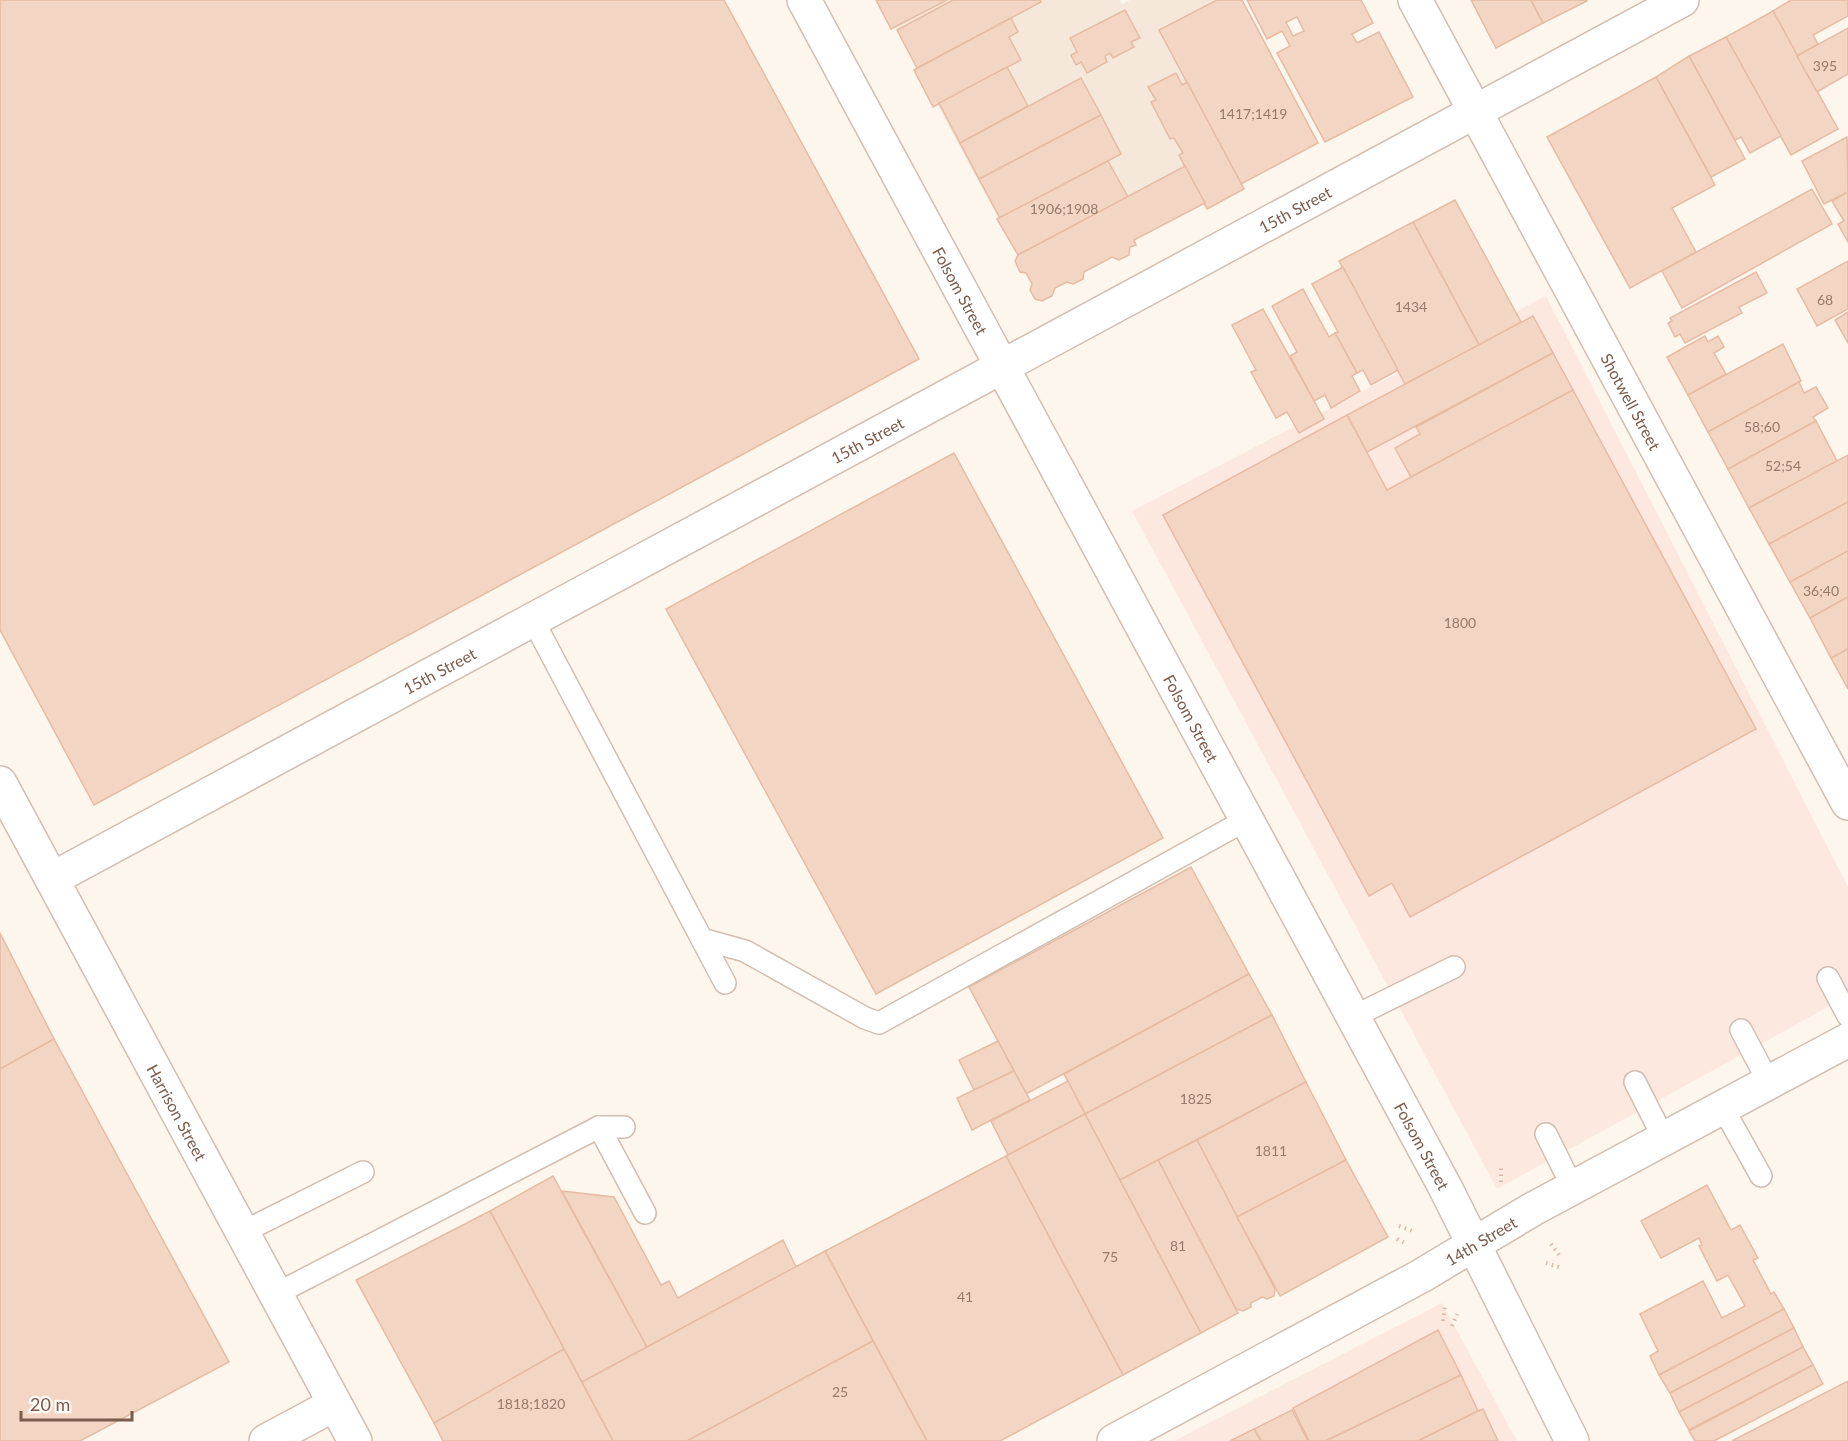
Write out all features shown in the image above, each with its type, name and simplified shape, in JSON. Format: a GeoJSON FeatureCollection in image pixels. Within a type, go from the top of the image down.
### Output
{"type":"FeatureCollection","features":[{"type":"Feature","properties":{"kind":"street","name":"Folsom Street"},"geometry":{"type":"LineString","coordinates":[[804,0],[1474,1244],[1572,1441]]}},
{"type":"Feature","properties":{"kind":"street","name":"Shotwell Street"},"geometry":{"type":"LineString","coordinates":[[1415,0],[1848,803]]}},
{"type":"Feature","properties":{"kind":"street","name":"15th Street"},"geometry":{"type":"LineString","coordinates":[[52,879],[1682,0]]}},
{"type":"Feature","properties":{"kind":"street","name":"Harrison Street"},"geometry":{"type":"LineString","coordinates":[[0,783],[355,1441]]}},
{"type":"Feature","properties":{"kind":"street","name":"14th Street"},"geometry":{"type":"LineString","coordinates":[[1114,1441],[1421,1276],[1573,1188],[1848,1040]]}},
{"type":"Feature","properties":{"kind":"street"},"geometry":{"type":"LineString","coordinates":[[266,1441],[335,1404]]}},
{"type":"Feature","properties":{"kind":"lane"},"geometry":{"type":"LineString","coordinates":[[533,620],[725,983]]}},
{"type":"Feature","properties":{"kind":"lane"},"geometry":{"type":"LineString","coordinates":[[702,939],[745,951],[865,1018],[879,1023],[1246,819]]}},
{"type":"Feature","properties":{"kind":"lane"},"geometry":{"type":"LineString","coordinates":[[1353,1017],[1454,967]]}},
{"type":"Feature","properties":{"kind":"lane"},"geometry":{"type":"LineString","coordinates":[[1828,978],[1848,1016]]}},
{"type":"Feature","properties":{"kind":"lane"},"geometry":{"type":"LineString","coordinates":[[1741,1030],[1769,1083]]}},
{"type":"Feature","properties":{"kind":"lane"},"geometry":{"type":"LineString","coordinates":[[1635,1082],[1664,1139]]}},
{"type":"Feature","properties":{"kind":"lane"},"geometry":{"type":"LineString","coordinates":[[1723,1108],[1761,1176]]}},
{"type":"Feature","properties":{"kind":"lane"},"geometry":{"type":"LineString","coordinates":[[598,1127],[645,1213]]}},
{"type":"Feature","properties":{"kind":"lane"},"geometry":{"type":"LineString","coordinates":[[276,1294],[598,1127],[624,1127]]}},
{"type":"Feature","properties":{"kind":"lane"},"geometry":{"type":"LineString","coordinates":[[1546,1134],[1573,1188]]}},
{"type":"Feature","properties":{"kind":"lane"},"geometry":{"type":"LineString","coordinates":[[243,1232],[363,1172]]}},
{"type":"Feature","properties":{"kind":"path"},"geometry":{"type":"LineString","coordinates":[[1501,1167],[1501,1182]]}},
{"type":"Feature","properties":{"kind":"path"},"geometry":{"type":"LineString","coordinates":[[1400,1226],[1413,1231]]}},
{"type":"Feature","properties":{"kind":"path"},"geometry":{"type":"LineString","coordinates":[[1551,1244],[1560,1256]]}},
{"type":"Feature","properties":{"kind":"path"},"geometry":{"type":"LineString","coordinates":[[1546,1263],[1562,1268]]}},
{"type":"Feature","properties":{"kind":"path"},"geometry":{"type":"LineString","coordinates":[[1443,1321],[1445,1306]]}},
{"type":"Feature","properties":{"kind":"path"},"geometry":{"type":"LineString","coordinates":[[1452,1326],[1457,1314]]}},
{"type":"Feature","properties":{"kind":"shaded area"},"geometry":{"type":"Polygon","coordinates":[[[881,0],[1120,0],[1122,4],[1130,0],[1216,0],[1160,31],[1244,189],[1208,210],[1205,203],[1018,255],[881,0]]]}},
{"type":"Feature","properties":{"kind":"shaded area"},"geometry":{"type":"Polygon","coordinates":[[[1546,296],[1848,887],[1848,996],[1497,1189],[1132,511],[1546,296]]]}},
{"type":"Feature","properties":{"kind":"shaded area"},"geometry":{"type":"Polygon","coordinates":[[[1442,1303],[1517,1441],[1174,1441],[1442,1303]]]}},
{"type":"Feature","properties":{"kind":"building"},"geometry":{"type":"Polygon","coordinates":[[[0,0],[724,0],[919,359],[94,805],[0,630],[0,0]]]}},
{"type":"Feature","properties":{"kind":"building"},"geometry":{"type":"Polygon","coordinates":[[[876,0],[947,0],[891,29],[876,0]]]}},
{"type":"Feature","properties":{"kind":"building"},"geometry":{"type":"Polygon","coordinates":[[[953,0],[1040,0],[1041,2],[917,68],[897,30],[953,0]]]}},
{"type":"Feature","properties":{"kind":"building"},"geometry":{"type":"Polygon","coordinates":[[[1217,0],[1242,0],[1318,143],[1241,184],[1159,30],[1217,0]]]}},
{"type":"Feature","properties":{"kind":"building"},"geometry":{"type":"Polygon","coordinates":[[[1247,0],[1361,0],[1373,23],[1352,34],[1357,43],[1379,32],[1413,97],[1325,142],[1277,53],[1290,46],[1282,31],[1267,39],[1247,0]],[[1297,17],[1286,22],[1293,36],[1304,31],[1297,17]]]}},
{"type":"Feature","properties":{"kind":"building"},"geometry":{"type":"Polygon","coordinates":[[[1471,0],[1531,0],[1543,23],[1496,48],[1471,0]]]}},
{"type":"Feature","properties":{"kind":"building"},"geometry":{"type":"Polygon","coordinates":[[[1531,0],[1586,0],[1587,1],[1543,23],[1531,0]]]}},
{"type":"Feature","properties":{"kind":"building"},"geometry":{"type":"Polygon","coordinates":[[[1791,0],[1848,0],[1848,16],[1813,35],[1818,44],[1797,56],[1773,11],[1791,0]]]}},
{"type":"Feature","properties":{"kind":"building"},"geometry":{"type":"Polygon","coordinates":[[[1125,10],[1140,38],[1131,42],[1134,47],[1113,58],[1110,53],[1105,56],[1107,62],[1087,73],[1081,62],[1076,65],[1071,55],[1077,52],[1070,38],[1125,10]]]}},
{"type":"Feature","properties":{"kind":"building"},"geometry":{"type":"Polygon","coordinates":[[[1773,11],[1838,129],[1791,155],[1726,37],[1773,11]]]}},
{"type":"Feature","properties":{"kind":"building"},"geometry":{"type":"Polygon","coordinates":[[[1011,18],[1018,32],[1009,37],[1021,60],[933,107],[914,70],[1011,18]]]}},
{"type":"Feature","properties":{"kind":"building"},"geometry":{"type":"Polygon","coordinates":[[[1848,28],[1848,74],[1817,92],[1797,56],[1848,28]]]}},
{"type":"Feature","properties":{"kind":"building"},"geometry":{"type":"Polygon","coordinates":[[[1726,37],[1781,136],[1750,153],[1741,137],[1735,140],[1689,56],[1726,37]]]}},
{"type":"Feature","properties":{"kind":"building"},"geometry":{"type":"Polygon","coordinates":[[[1689,56],[1745,159],[1711,177],[1656,77],[1689,56]]]}},
{"type":"Feature","properties":{"kind":"building"},"geometry":{"type":"Polygon","coordinates":[[[1007,67],[1028,106],[960,143],[939,103],[1007,67]]]}},
{"type":"Feature","properties":{"kind":"building"},"geometry":{"type":"Polygon","coordinates":[[[1176,73],[1182,85],[1187,82],[1244,189],[1207,209],[1179,155],[1183,153],[1174,138],[1170,139],[1151,102],[1156,100],[1148,87],[1176,73]]]}},
{"type":"Feature","properties":{"kind":"building"},"geometry":{"type":"Polygon","coordinates":[[[1656,77],[1715,185],[1672,208],[1696,252],[1630,288],[1547,137],[1656,77]]]}},
{"type":"Feature","properties":{"kind":"building"},"geometry":{"type":"Polygon","coordinates":[[[1081,78],[1101,115],[979,179],[960,143],[1081,78]]]}},
{"type":"Feature","properties":{"kind":"building"},"geometry":{"type":"Polygon","coordinates":[[[1101,115],[1121,154],[1000,218],[979,179],[1101,115]]]}},
{"type":"Feature","properties":{"kind":"building"},"geometry":{"type":"Polygon","coordinates":[[[1847,137],[1848,192],[1824,204],[1802,161],[1847,137]]]}},
{"type":"Feature","properties":{"kind":"building"},"geometry":{"type":"Polygon","coordinates":[[[1108,161],[1128,197],[1018,255],[997,219],[1108,161]]]}},
{"type":"Feature","properties":{"kind":"building"},"geometry":{"type":"Polygon","coordinates":[[[1185,166],[1205,203],[1134,240],[1136,245],[1130,247],[1129,255],[1119,260],[1112,257],[1084,272],[1083,279],[1073,284],[1067,282],[1055,288],[1052,296],[1042,301],[1035,299],[1030,290],[1032,284],[1026,273],[1020,272],[1015,261],[1018,255],[1185,166]]]}},
{"type":"Feature","properties":{"kind":"building"},"geometry":{"type":"Polygon","coordinates":[[[1812,189],[1832,224],[1682,308],[1662,271],[1812,189]]]}},
{"type":"Feature","properties":{"kind":"building"},"geometry":{"type":"Polygon","coordinates":[[[1848,192],[1848,242],[1838,224],[1844,221],[1832,201],[1848,192]]]}},
{"type":"Feature","properties":{"kind":"building"},"geometry":{"type":"Polygon","coordinates":[[[1455,200],[1521,322],[1479,345],[1413,222],[1455,200]]]}},
{"type":"Feature","properties":{"kind":"building"},"geometry":{"type":"Polygon","coordinates":[[[1413,222],[1479,345],[1405,384],[1339,261],[1413,222]]]}},
{"type":"Feature","properties":{"kind":"building"},"geometry":{"type":"Polygon","coordinates":[[[1848,261],[1848,309],[1817,326],[1797,289],[1848,261]]]}},
{"type":"Feature","properties":{"kind":"building"},"geometry":{"type":"Polygon","coordinates":[[[1343,267],[1398,370],[1371,385],[1363,370],[1357,373],[1312,284],[1343,267]]]}},
{"type":"Feature","properties":{"kind":"building"},"geometry":{"type":"Polygon","coordinates":[[[1756,272],[1767,293],[1739,307],[1742,313],[1685,343],[1680,334],[1675,337],[1668,323],[1672,321],[1670,318],[1756,272]]]}},
{"type":"Feature","properties":{"kind":"building"},"geometry":{"type":"Polygon","coordinates":[[[1303,289],[1329,337],[1335,333],[1357,373],[1352,376],[1360,391],[1331,408],[1325,395],[1314,401],[1290,356],[1297,352],[1272,306],[1303,289]]]}},
{"type":"Feature","properties":{"kind":"building"},"geometry":{"type":"Polygon","coordinates":[[[1263,309],[1324,419],[1299,433],[1287,412],[1276,418],[1251,372],[1256,370],[1232,325],[1263,309]]]}},
{"type":"Feature","properties":{"kind":"building"},"geometry":{"type":"Polygon","coordinates":[[[1848,312],[1848,343],[1835,320],[1848,312]]]}},
{"type":"Feature","properties":{"kind":"building"},"geometry":{"type":"Polygon","coordinates":[[[1533,316],[1553,353],[1367,452],[1347,415],[1533,316]]]}},
{"type":"Feature","properties":{"kind":"building"},"geometry":{"type":"Polygon","coordinates":[[[1705,336],[1708,342],[1718,336],[1724,347],[1714,353],[1726,374],[1688,395],[1667,357],[1705,336]]]}},
{"type":"Feature","properties":{"kind":"building"},"geometry":{"type":"Polygon","coordinates":[[[1783,344],[1801,381],[1708,432],[1688,395],[1783,344]]]}},
{"type":"Feature","properties":{"kind":"building"},"geometry":{"type":"Polygon","coordinates":[[[1553,353],[1573,390],[1411,477],[1395,448],[1420,434],[1416,427],[1553,353]]]}},
{"type":"Feature","properties":{"kind":"building"},"geometry":{"type":"Polygon","coordinates":[[[1799,382],[1804,393],[1816,387],[1828,408],[1813,417],[1816,421],[1728,469],[1708,432],[1799,382]]]}},
{"type":"Feature","properties":{"kind":"building"},"geometry":{"type":"Polygon","coordinates":[[[1573,390],[1756,729],[1410,917],[1392,883],[1369,896],[1163,515],[1347,415],[1387,490],[1573,390]]]}},
{"type":"Feature","properties":{"kind":"building"},"geometry":{"type":"Polygon","coordinates":[[[1816,421],[1837,461],[1749,508],[1728,469],[1816,421]]]}},
{"type":"Feature","properties":{"kind":"building"},"geometry":{"type":"Polygon","coordinates":[[[954,453],[1163,838],[876,994],[666,609],[954,453]]]}},
{"type":"Feature","properties":{"kind":"building"},"geometry":{"type":"Polygon","coordinates":[[[1848,455],[1848,502],[1769,544],[1749,508],[1848,455]]]}},
{"type":"Feature","properties":{"kind":"building"},"geometry":{"type":"Polygon","coordinates":[[[1848,502],[1848,551],[1790,582],[1769,544],[1848,502]]]}},
{"type":"Feature","properties":{"kind":"building"},"geometry":{"type":"Polygon","coordinates":[[[1848,551],[1848,597],[1810,618],[1790,582],[1848,551]]]}},
{"type":"Feature","properties":{"kind":"building"},"geometry":{"type":"Polygon","coordinates":[[[1848,597],[1848,649],[1831,658],[1810,618],[1848,597]]]}},
{"type":"Feature","properties":{"kind":"building"},"geometry":{"type":"Polygon","coordinates":[[[1848,649],[1848,689],[1831,658],[1848,649]]]}},
{"type":"Feature","properties":{"kind":"building"},"geometry":{"type":"Polygon","coordinates":[[[1191,867],[1249,974],[1026,1094],[969,987],[1191,867]]]}},
{"type":"Feature","properties":{"kind":"building"},"geometry":{"type":"Polygon","coordinates":[[[0,933],[54,1039],[0,1069],[0,933]]]}},
{"type":"Feature","properties":{"kind":"building"},"geometry":{"type":"Polygon","coordinates":[[[1249,974],[1272,1015],[1085,1114],[1064,1074],[1249,974]]]}},
{"type":"Feature","properties":{"kind":"building"},"geometry":{"type":"Polygon","coordinates":[[[1272,1015],[1306,1082],[1120,1180],[1085,1114],[1272,1015]]]}},
{"type":"Feature","properties":{"kind":"building"},"geometry":{"type":"Polygon","coordinates":[[[54,1039],[229,1362],[80,1441],[0,1441],[0,1069],[54,1039]]]}},
{"type":"Feature","properties":{"kind":"building"},"geometry":{"type":"Polygon","coordinates":[[[998,1041],[1014,1071],[974,1090],[959,1060],[998,1041]]]}},
{"type":"Feature","properties":{"kind":"building"},"geometry":{"type":"Polygon","coordinates":[[[1014,1071],[1030,1100],[972,1130],[957,1098],[1014,1071]]]}},
{"type":"Feature","properties":{"kind":"building"},"geometry":{"type":"Polygon","coordinates":[[[1068,1081],[1085,1114],[1008,1155],[991,1121],[1068,1081]]]}},
{"type":"Feature","properties":{"kind":"building"},"geometry":{"type":"Polygon","coordinates":[[[1306,1082],[1346,1160],[1237,1217],[1197,1140],[1306,1082]]]}},
{"type":"Feature","properties":{"kind":"building"},"geometry":{"type":"Polygon","coordinates":[[[1085,1114],[1201,1333],[1123,1375],[1006,1156],[1085,1114]]]}},
{"type":"Feature","properties":{"kind":"building"},"geometry":{"type":"Polygon","coordinates":[[[1197,1140],[1275,1289],[1274,1296],[1267,1299],[1262,1297],[1243,1311],[1236,1309],[1158,1160],[1197,1140]]]}},
{"type":"Feature","properties":{"kind":"building"},"geometry":{"type":"Polygon","coordinates":[[[1006,1156],[1123,1375],[1000,1441],[927,1441],[825,1251],[1006,1156]]]}},
{"type":"Feature","properties":{"kind":"building"},"geometry":{"type":"Polygon","coordinates":[[[1158,1160],[1238,1313],[1201,1333],[1120,1180],[1158,1160]]]}},
{"type":"Feature","properties":{"kind":"building"},"geometry":{"type":"Polygon","coordinates":[[[1346,1160],[1388,1237],[1280,1296],[1237,1217],[1346,1160]]]}},
{"type":"Feature","properties":{"kind":"building"},"geometry":{"type":"Polygon","coordinates":[[[553,1176],[647,1347],[582,1382],[490,1211],[553,1176]]]}},
{"type":"Feature","properties":{"kind":"building"},"geometry":{"type":"Polygon","coordinates":[[[1707,1185],[1731,1230],[1740,1225],[1758,1258],[1753,1260],[1771,1294],[1774,1292],[1784,1309],[1659,1375],[1650,1356],[1658,1351],[1640,1314],[1703,1281],[1722,1318],[1745,1306],[1728,1275],[1717,1281],[1699,1246],[1702,1245],[1699,1238],[1661,1258],[1641,1221],[1707,1185]]]}},
{"type":"Feature","properties":{"kind":"building"},"geometry":{"type":"Polygon","coordinates":[[[562,1191],[614,1197],[661,1285],[669,1281],[678,1298],[783,1240],[796,1267],[647,1347],[562,1191]]]}},
{"type":"Feature","properties":{"kind":"building"},"geometry":{"type":"Polygon","coordinates":[[[490,1211],[564,1349],[434,1423],[356,1280],[490,1211]]]}},
{"type":"Feature","properties":{"kind":"building"},"geometry":{"type":"Polygon","coordinates":[[[825,1251],[873,1341],[687,1441],[613,1441],[582,1382],[825,1251]]]}},
{"type":"Feature","properties":{"kind":"building"},"geometry":{"type":"Polygon","coordinates":[[[1784,1309],[1794,1328],[1670,1393],[1659,1375],[1784,1309]]]}},
{"type":"Feature","properties":{"kind":"building"},"geometry":{"type":"Polygon","coordinates":[[[1794,1328],[1803,1347],[1679,1412],[1670,1393],[1794,1328]]]}},
{"type":"Feature","properties":{"kind":"building"},"geometry":{"type":"Polygon","coordinates":[[[1438,1330],[1461,1375],[1326,1441],[1309,1441],[1293,1408],[1438,1330]]]}},
{"type":"Feature","properties":{"kind":"building"},"geometry":{"type":"Polygon","coordinates":[[[873,1341],[927,1441],[687,1441],[873,1341]]]}},
{"type":"Feature","properties":{"kind":"building"},"geometry":{"type":"Polygon","coordinates":[[[1803,1347],[1813,1365],[1689,1430],[1679,1412],[1803,1347]]]}},
{"type":"Feature","properties":{"kind":"building"},"geometry":{"type":"Polygon","coordinates":[[[564,1349],[613,1441],[443,1441],[434,1423],[564,1349]]]}},
{"type":"Feature","properties":{"kind":"building"},"geometry":{"type":"Polygon","coordinates":[[[1813,1365],[1823,1384],[1714,1441],[1695,1441],[1689,1431],[1813,1365]]]}},
{"type":"Feature","properties":{"kind":"building"},"geometry":{"type":"Polygon","coordinates":[[[1461,1375],[1478,1411],[1418,1441],[1326,1441],[1461,1375]]]}},
{"type":"Feature","properties":{"kind":"building"},"geometry":{"type":"Polygon","coordinates":[[[1848,1381],[1848,1441],[1732,1441],[1848,1381]]]}},
{"type":"Feature","properties":{"kind":"building"},"geometry":{"type":"Polygon","coordinates":[[[1483,1409],[1498,1441],[1418,1441],[1478,1411],[1483,1409]]]}},
{"type":"Feature","properties":{"kind":"building"},"geometry":{"type":"Polygon","coordinates":[[[1292,1410],[1308,1441],[1261,1441],[1254,1429],[1292,1410]]]}},
{"type":"Feature","properties":{"kind":"building"},"geometry":{"type":"Polygon","coordinates":[[[1254,1429],[1261,1441],[1230,1441],[1254,1429]]]}}]}
